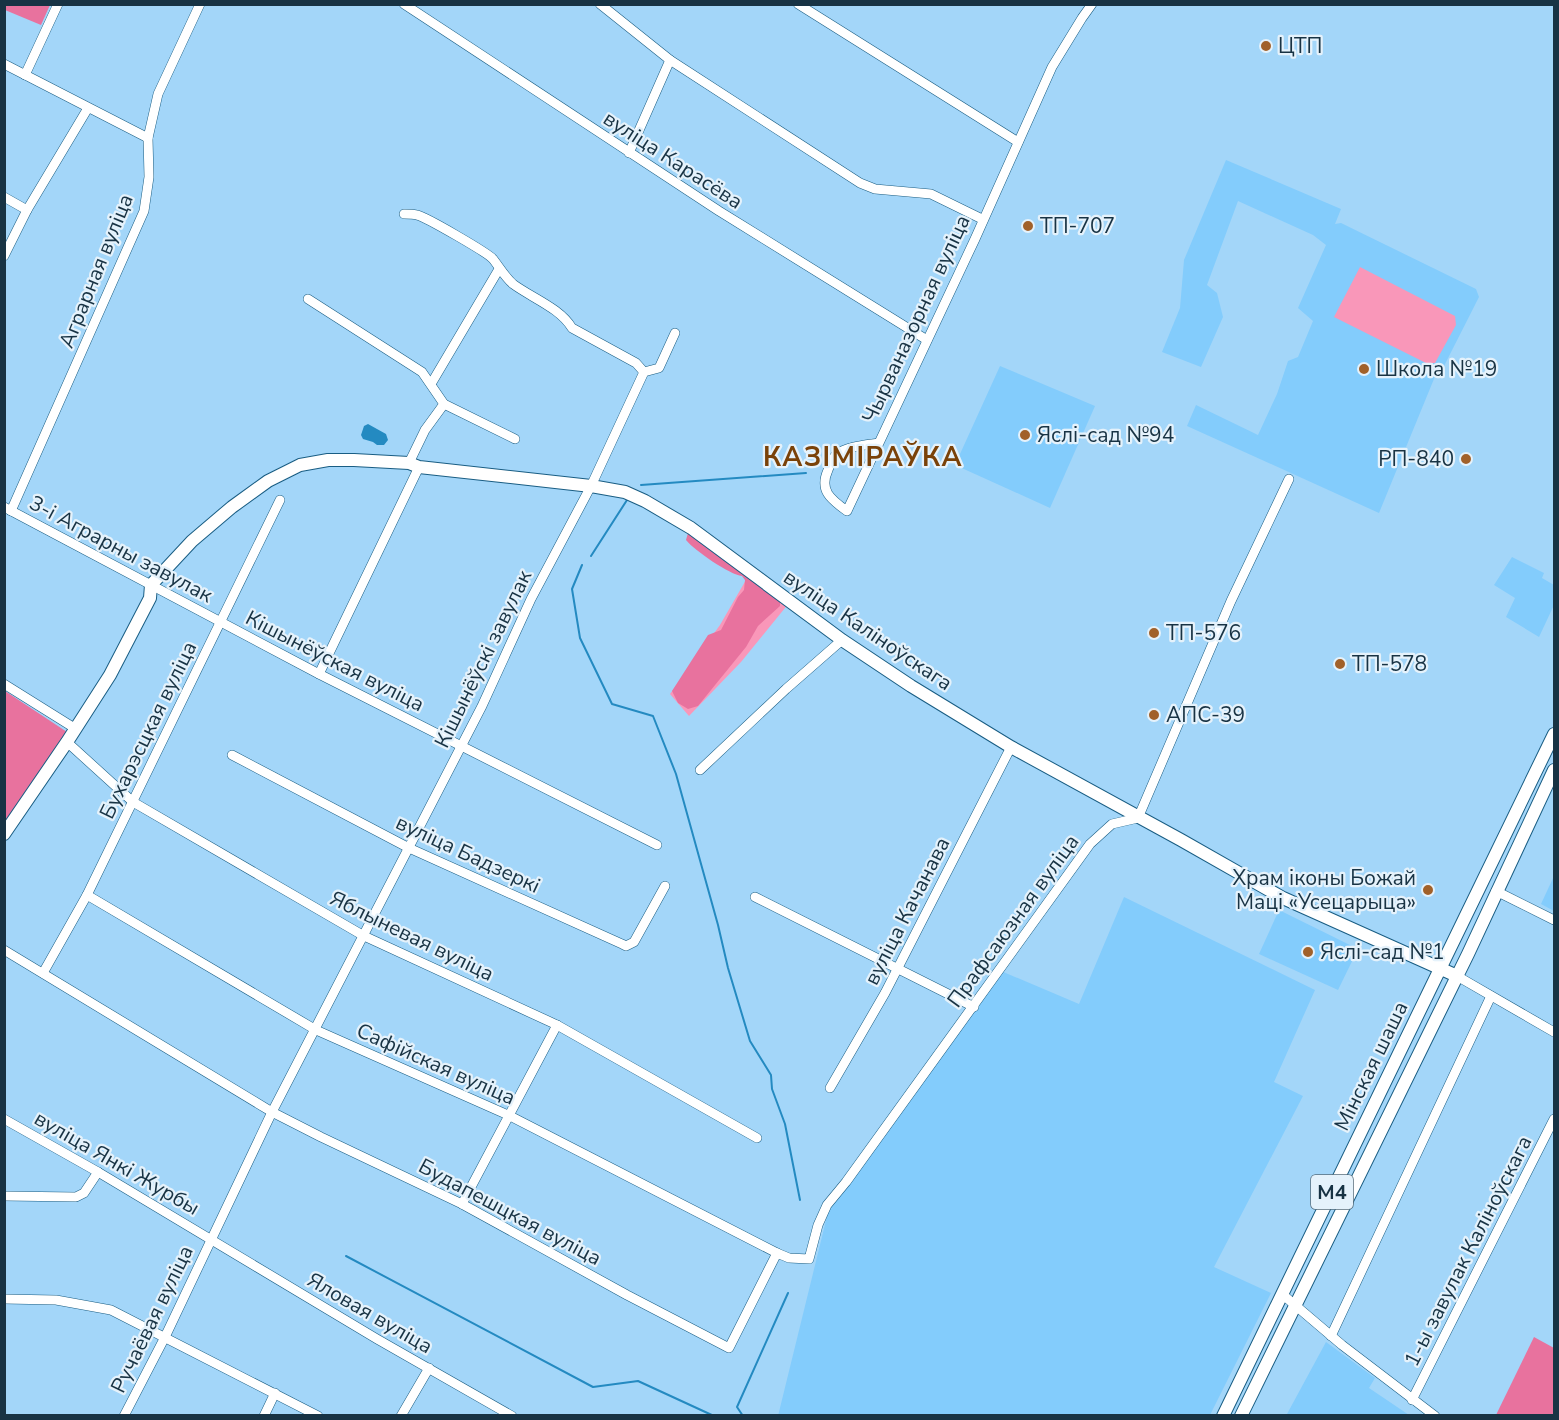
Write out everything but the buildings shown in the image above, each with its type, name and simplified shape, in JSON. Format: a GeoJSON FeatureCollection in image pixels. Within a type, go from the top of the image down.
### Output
{"type":"FeatureCollection","features":[{"type":"Feature","properties":{"kind":"main road","name":"вуліца Каліноўскага"},"geometry":{"type":"LineString","coordinates":[[151,585],[192,541],[231,507],[268,481],[300,465],[328,460],[354,460],[414,465],[625,492],[691,528],[842,640],[911,686],[1011,747],[1283,898],[1457,976]]}},
{"type":"Feature","properties":{"kind":"main road"},"geometry":{"type":"LineString","coordinates":[[4,834],[110,675],[150,598],[151,585]]}},
{"type":"Feature","properties":{"kind":"main road","name":"Мінская шаша"},"geometry":{"type":"LineString","coordinates":[[1223,1416],[1554,734]]}},
{"type":"Feature","properties":{"kind":"main road","name":"Мінская шаша"},"geometry":{"type":"LineString","coordinates":[[1241,1416],[1457,976],[1554,770]]}},
{"type":"Feature","properties":{"kind":"street"},"geometry":{"type":"LineString","coordinates":[[26,75],[58,4]]}},
{"type":"Feature","properties":{"kind":"street","name":"Аграрная вуліца"},"geometry":{"type":"LineString","coordinates":[[8,509],[144,211],[149,177],[148,138],[158,94],[200,4]]}},
{"type":"Feature","properties":{"kind":"street","name":"вуліца Карасёва"},"geometry":{"type":"LineString","coordinates":[[404,4],[629,153],[927,340]]}},
{"type":"Feature","properties":{"kind":"street"},"geometry":{"type":"LineString","coordinates":[[600,4],[670,60],[860,183],[875,189],[931,194],[982,219]]}},
{"type":"Feature","properties":{"kind":"street"},"geometry":{"type":"LineString","coordinates":[[798,4],[1018,142]]}},
{"type":"Feature","properties":{"kind":"street","name":"Чырваназорная вуліца"},"geometry":{"type":"LineString","coordinates":[[879,443],[863,445],[837,454],[832,460],[823,481],[823,487],[837,504],[847,511],[879,443],[927,340],[1052,67],[1092,4]]}},
{"type":"Feature","properties":{"kind":"street"},"geometry":{"type":"LineString","coordinates":[[629,153],[670,60]]}},
{"type":"Feature","properties":{"kind":"street"},"geometry":{"type":"LineString","coordinates":[[4,64],[148,138]]}},
{"type":"Feature","properties":{"kind":"street"},"geometry":{"type":"LineString","coordinates":[[4,256],[27,210],[88,108]]}},
{"type":"Feature","properties":{"kind":"street"},"geometry":{"type":"LineString","coordinates":[[4,197],[27,210]]}},
{"type":"Feature","properties":{"kind":"street"},"geometry":{"type":"LineString","coordinates":[[404,214],[417,215],[481,250],[492,258],[512,283],[559,315],[572,328],[636,363],[644,372],[659,368],[675,333]]}},
{"type":"Feature","properties":{"kind":"street"},"geometry":{"type":"LineString","coordinates":[[431,384],[499,269]]}},
{"type":"Feature","properties":{"kind":"street"},"geometry":{"type":"LineString","coordinates":[[308,299],[422,372],[444,404],[514,439]]}},
{"type":"Feature","properties":{"kind":"street","name":"Кішынёўскі завулак"},"geometry":{"type":"LineString","coordinates":[[409,848],[462,747],[531,599],[591,486],[644,372]]}},
{"type":"Feature","properties":{"kind":"street"},"geometry":{"type":"LineString","coordinates":[[319,674],[414,465],[425,430],[444,404]]}},
{"type":"Feature","properties":{"kind":"street"},"geometry":{"type":"LineString","coordinates":[[1138,818],[1231,601],[1289,479]]}},
{"type":"Feature","properties":{"kind":"street","name":"Бухарэсцкая вуліца"},"geometry":{"type":"LineString","coordinates":[[43,973],[87,895],[280,500]]}},
{"type":"Feature","properties":{"kind":"street","name":"3-і Аграрны завулак"},"geometry":{"type":"LineString","coordinates":[[8,509],[221,622]]}},
{"type":"Feature","properties":{"kind":"street","name":"Кішынёўская вуліца"},"geometry":{"type":"LineString","coordinates":[[221,622],[462,747],[657,844]]}},
{"type":"Feature","properties":{"kind":"street"},"geometry":{"type":"LineString","coordinates":[[700,770],[842,640]]}},
{"type":"Feature","properties":{"kind":"street"},"geometry":{"type":"LineString","coordinates":[[4,684],[76,729]]}},
{"type":"Feature","properties":{"kind":"street","name":"Яблыневая вуліца"},"geometry":{"type":"LineString","coordinates":[[67,742],[133,802],[364,936],[557,1025],[757,1138]]}},
{"type":"Feature","properties":{"kind":"street","name":"вуліца Качанава"},"geometry":{"type":"LineString","coordinates":[[830,1088],[885,993],[1011,747]]}},
{"type":"Feature","properties":{"kind":"street","name":"вуліца Бадзеркі"},"geometry":{"type":"LineString","coordinates":[[232,755],[409,848],[626,946],[634,942],[665,886]]}},
{"type":"Feature","properties":{"kind":"street","name":"Прафсаюзная вуліца"},"geometry":{"type":"LineString","coordinates":[[777,1253],[789,1258],[809,1259],[818,1225],[827,1205],[974,1006],[1090,843],[1112,824],[1138,818]]}},
{"type":"Feature","properties":{"kind":"street"},"geometry":{"type":"LineString","coordinates":[[273,1112],[409,848]]}},
{"type":"Feature","properties":{"kind":"street"},"geometry":{"type":"LineString","coordinates":[[1496,891],[1554,920]]}},
{"type":"Feature","properties":{"kind":"street","name":"Сафійская вуліца"},"geometry":{"type":"LineString","coordinates":[[87,895],[316,1030],[508,1115],[777,1253]]}},
{"type":"Feature","properties":{"kind":"street"},"geometry":{"type":"LineString","coordinates":[[755,897],[974,1006]]}},
{"type":"Feature","properties":{"kind":"street","name":"Будапешцкая вуліца"},"geometry":{"type":"LineString","coordinates":[[4,950],[273,1112],[462,1204],[729,1348],[777,1253]]}},
{"type":"Feature","properties":{"kind":"street","name":"вуліца Каліноўскага"},"geometry":{"type":"LineString","coordinates":[[1457,976],[1554,1032]]}},
{"type":"Feature","properties":{"kind":"street"},"geometry":{"type":"LineString","coordinates":[[1331,1335],[1491,996]]}},
{"type":"Feature","properties":{"kind":"street"},"geometry":{"type":"LineString","coordinates":[[462,1204],[557,1025]]}},
{"type":"Feature","properties":{"kind":"street","name":"Ручаёвая вуліца"},"geometry":{"type":"LineString","coordinates":[[124,1416],[165,1337],[273,1112]]}},
{"type":"Feature","properties":{"kind":"street","name":"вуліца Янкі Журбы"},"geometry":{"type":"LineString","coordinates":[[4,1119],[211,1239]]}},
{"type":"Feature","properties":{"kind":"street","name":"1-ы завулак Каліноўскага"},"geometry":{"type":"LineString","coordinates":[[1413,1400],[1554,1119]]}},
{"type":"Feature","properties":{"kind":"street"},"geometry":{"type":"LineString","coordinates":[[4,1196],[76,1197],[84,1193],[98,1172]]}},
{"type":"Feature","properties":{"kind":"street","name":"Яловая вуліца"},"geometry":{"type":"LineString","coordinates":[[211,1239],[261,1271],[512,1416]]}},
{"type":"Feature","properties":{"kind":"street"},"geometry":{"type":"LineString","coordinates":[[1282,1294],[1435,1416]]}},
{"type":"Feature","properties":{"kind":"street"},"geometry":{"type":"LineString","coordinates":[[4,1299],[56,1300],[111,1310],[318,1416]]}},
{"type":"Feature","properties":{"kind":"street"},"geometry":{"type":"LineString","coordinates":[[401,1416],[429,1368]]}},
{"type":"Feature","properties":{"kind":"street"},"geometry":{"type":"LineString","coordinates":[[264,1416],[275,1393]]}},
{"type":"Feature","properties":{"kind":"shaded area"},"geometry":{"type":"Polygon","coordinates":[[[4,5],[50,5],[41,25],[5,10],[4,5]]]}},
{"type":"Feature","properties":{"kind":"shaded area","name":"Школа №19"},"geometry":{"type":"Polygon","coordinates":[[[1226,160],[1341,209],[1335,224],[1341,223],[1476,289],[1479,297],[1444,366],[1436,374],[1379,513],[1187,426],[1196,405],[1258,435],[1277,394],[1288,361],[1298,357],[1313,321],[1298,308],[1326,245],[1313,235],[1238,201],[1207,285],[1217,293],[1223,317],[1201,367],[1162,352],[1180,308],[1184,260],[1226,160]]]}},
{"type":"Feature","properties":{"kind":"shaded area"},"geometry":{"type":"Polygon","coordinates":[[[1360,267],[1455,316],[1456,325],[1435,363],[1426,363],[1334,317],[1360,267]]]}},
{"type":"Feature","properties":{"kind":"shaded area","name":"Яслі-сад №94"},"geometry":{"type":"Polygon","coordinates":[[[1000,366],[1095,406],[1050,508],[955,465],[1000,366]]]}},
{"type":"Feature","properties":{"kind":"shaded area"},"geometry":{"type":"Polygon","coordinates":[[[368,424],[386,434],[388,440],[384,445],[377,445],[363,439],[361,435],[364,426],[368,424]]]}},
{"type":"Feature","properties":{"kind":"shaded area"},"geometry":{"type":"Polygon","coordinates":[[[688,533],[780,598],[780,606],[758,626],[746,647],[698,706],[688,709],[678,703],[672,691],[708,635],[721,630],[744,590],[745,580],[742,576],[721,567],[696,550],[686,540],[688,533]]]}},
{"type":"Feature","properties":{"kind":"shaded area"},"geometry":{"type":"Polygon","coordinates":[[[1512,557],[1544,573],[1542,578],[1554,585],[1554,605],[1539,637],[1506,617],[1515,598],[1494,585],[1512,557]]]}},
{"type":"Feature","properties":{"kind":"shaded area"},"geometry":{"type":"Polygon","coordinates":[[[750,573],[789,603],[741,662],[689,716],[670,694],[720,625],[750,573]]]}},
{"type":"Feature","properties":{"kind":"shaded area"},"geometry":{"type":"Polygon","coordinates":[[[5,691],[67,732],[5,827],[5,691]]]}},
{"type":"Feature","properties":{"kind":"shaded area"},"geometry":{"type":"Polygon","coordinates":[[[1554,876],[1554,911],[1541,904],[1554,876]]]}},
{"type":"Feature","properties":{"kind":"shaded area"},"geometry":{"type":"Polygon","coordinates":[[[1124,897],[1315,990],[1274,1082],[1303,1096],[1214,1267],[1271,1293],[1210,1415],[778,1416],[831,1200],[1001,971],[1079,1004],[1124,897]]]}},
{"type":"Feature","properties":{"kind":"shaded area","name":"Яслі-сад №1"},"geometry":{"type":"Polygon","coordinates":[[[1279,910],[1358,949],[1338,990],[1259,954],[1279,910]]]}},
{"type":"Feature","properties":{"kind":"shaded area"},"geometry":{"type":"Polygon","coordinates":[[[1534,1337],[1554,1348],[1554,1415],[1496,1415],[1534,1337]]]}},
{"type":"Feature","properties":{"kind":"shaded area"},"geometry":{"type":"Polygon","coordinates":[[[1326,1342],[1375,1378],[1369,1388],[1409,1415],[1290,1416],[1287,1414],[1326,1342]]]}},
{"type":"Feature","properties":{"kind":"waterway"},"geometry":{"type":"LineString","coordinates":[[641,485],[806,473]]}},
{"type":"Feature","properties":{"kind":"waterway"},"geometry":{"type":"LineString","coordinates":[[591,556],[627,500]]}},
{"type":"Feature","properties":{"kind":"waterway"},"geometry":{"type":"LineString","coordinates":[[582,565],[572,589],[580,638],[612,704],[653,716],[676,774],[750,1041],[771,1075],[772,1089],[785,1124],[800,1200]]}},
{"type":"Feature","properties":{"kind":"waterway"},"geometry":{"type":"LineString","coordinates":[[346,1256],[593,1387],[638,1381],[714,1416]]}},
{"type":"Feature","properties":{"kind":"waterway"},"geometry":{"type":"LineString","coordinates":[[743,1416],[737,1407],[788,1293]]}},
{"type":"Feature","properties":{"kind":"place","name":"ЦТП"},"geometry":{"type":"Point","coordinates":[1266,46]}},
{"type":"Feature","properties":{"kind":"place","name":"ТП-707"},"geometry":{"type":"Point","coordinates":[1028,226]}},
{"type":"Feature","properties":{"kind":"place","name":"Школа №19"},"geometry":{"type":"Point","coordinates":[1364,369]}},
{"type":"Feature","properties":{"kind":"place","name":"Яслі-сад №94"},"geometry":{"type":"Point","coordinates":[1025,435]}},
{"type":"Feature","properties":{"kind":"place","name":"РП-840"},"geometry":{"type":"Point","coordinates":[1466,459]}},
{"type":"Feature","properties":{"kind":"place","name":"ТП-576"},"geometry":{"type":"Point","coordinates":[1154,633]}},
{"type":"Feature","properties":{"kind":"place","name":"ТП-578"},"geometry":{"type":"Point","coordinates":[1340,664]}},
{"type":"Feature","properties":{"kind":"place","name":"АПС-39"},"geometry":{"type":"Point","coordinates":[1154,715]}},
{"type":"Feature","properties":{"kind":"place","name":"Храм іконы Божай Маці «Усецарыца»"},"geometry":{"type":"Point","coordinates":[1428,890]}},
{"type":"Feature","properties":{"kind":"place","name":"Яслі-сад №1"},"geometry":{"type":"Point","coordinates":[1308,952]}},
{"type":"Feature","properties":{"kind":"district","name":"КАЗІМІРАЎКА"},"geometry":{"type":"Point","coordinates":[863,457]}}]}
